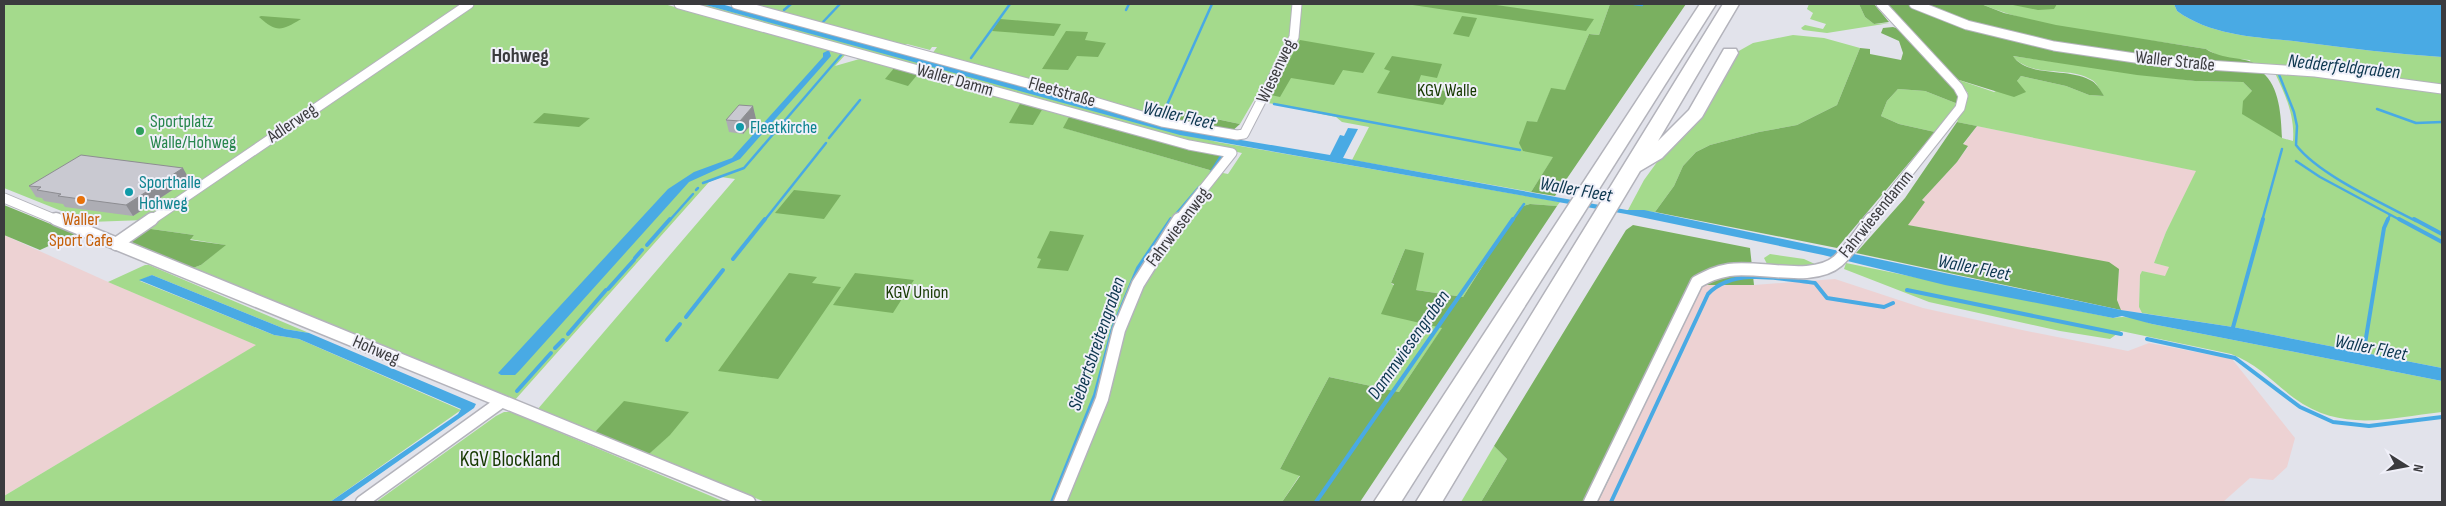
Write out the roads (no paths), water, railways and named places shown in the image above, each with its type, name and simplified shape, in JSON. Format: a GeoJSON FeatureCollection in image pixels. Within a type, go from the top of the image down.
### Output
{"type":"FeatureCollection","features":[{"type":"Feature","properties":{"kind":"highway"},"geometry":{"type":"LineString","coordinates":[[1387,502],[1708,4]]}},
{"type":"Feature","properties":{"kind":"highway"},"geometry":{"type":"LineString","coordinates":[[1429,502],[1731,4]]}},
{"type":"Feature","properties":{"kind":"highway"},"geometry":{"type":"LineString","coordinates":[[1629,170],[1655,154],[1696,113],[1730,54]]}},
{"type":"Feature","properties":{"kind":"street","name":"Adlerweg"},"geometry":{"type":"LineString","coordinates":[[116,244],[468,4]]}},
{"type":"Feature","properties":{"kind":"street","name":"Waller Damm"},"geometry":{"type":"LineString","coordinates":[[679,4],[1189,145],[1232,154]]}},
{"type":"Feature","properties":{"kind":"street","name":"Fleetstraße"},"geometry":{"type":"LineString","coordinates":[[736,4],[1075,96],[1162,122],[1230,134],[1244,134]]}},
{"type":"Feature","properties":{"kind":"street","name":"Wiesenweg"},"geometry":{"type":"LineString","coordinates":[[1244,134],[1294,37],[1297,4]]}},
{"type":"Feature","properties":{"kind":"street","name":"Fahrwiesendamm"},"geometry":{"type":"LineString","coordinates":[[1590,502],[1697,282],[1713,273],[1733,270],[1796,272],[1827,268],[1837,262],[1960,108],[1963,96],[1958,87],[1881,4]]}},
{"type":"Feature","properties":{"kind":"street","name":"Waller Straße"},"geometry":{"type":"LineString","coordinates":[[1914,4],[1967,25],[2054,46],[2169,63],[2316,72],[2442,89]]}},
{"type":"Feature","properties":{"kind":"street","name":"Fahrwiesenweg"},"geometry":{"type":"LineString","coordinates":[[1060,502],[1102,399],[1119,330],[1138,284],[1170,231],[1232,154]]}},
{"type":"Feature","properties":{"kind":"street","name":"Hohweg"},"geometry":{"type":"LineString","coordinates":[[4,198],[749,502]]}},
{"type":"Feature","properties":{"kind":"street"},"geometry":{"type":"LineString","coordinates":[[362,502],[502,402]]}},
{"type":"Feature","properties":{"kind":"water"},"geometry":{"type":"Polygon","coordinates":[[[702,4],[721,4],[1182,130],[1330,155],[1340,135],[1344,136],[1348,128],[1358,129],[1343,158],[1627,210],[1644,210],[2121,310],[2233,327],[2442,368],[2442,381],[2152,324],[2122,316],[2113,318],[1945,285],[1823,255],[1626,214],[1180,135],[702,4]]]}},
{"type":"Feature","properties":{"kind":"water"},"geometry":{"type":"Polygon","coordinates":[[[2174,4],[2442,4],[2442,57],[2253,37],[2221,31],[2191,20],[2177,11],[2174,4]]]}},
{"type":"Feature","properties":{"kind":"water"},"geometry":{"type":"Polygon","coordinates":[[[829,50],[831,56],[740,159],[689,182],[515,375],[501,375],[498,373],[668,189],[694,172],[732,158],[823,57],[823,53],[829,50]]]}},
{"type":"Feature","properties":{"kind":"water"},"geometry":{"type":"Polygon","coordinates":[[[152,275],[285,329],[309,333],[476,404],[474,408],[340,502],[330,502],[458,414],[461,409],[299,339],[274,335],[139,280],[152,275]]]}},
{"type":"Feature","properties":{"kind":"waterway"},"geometry":{"type":"LineString","coordinates":[[784,10],[791,4]]}},
{"type":"Feature","properties":{"kind":"waterway"},"geometry":{"type":"LineString","coordinates":[[822,23],[840,4]]}},
{"type":"Feature","properties":{"kind":"waterway"},"geometry":{"type":"LineString","coordinates":[[971,58],[1010,4]]}},
{"type":"Feature","properties":{"kind":"waterway"},"geometry":{"type":"LineString","coordinates":[[1126,10],[1129,4]]}},
{"type":"Feature","properties":{"kind":"waterway","name":"Waller Fleet"},"geometry":{"type":"LineString","coordinates":[[1162,116],[1212,4]]}},
{"type":"Feature","properties":{"kind":"waterway"},"geometry":{"type":"LineString","coordinates":[[1634,4],[1642,5]]}},
{"type":"Feature","properties":{"kind":"waterway"},"geometry":{"type":"LineString","coordinates":[[703,183],[744,168],[842,54]]}},
{"type":"Feature","properties":{"kind":"waterway","name":"Nedderfeldgraben"},"geometry":{"type":"LineString","coordinates":[[2278,72],[2294,112],[2297,126],[2296,145],[2306,156],[2335,177],[2416,221]]}},
{"type":"Feature","properties":{"kind":"waterway"},"geometry":{"type":"LineString","coordinates":[[829,138],[860,100]]}},
{"type":"Feature","properties":{"kind":"waterway"},"geometry":{"type":"LineString","coordinates":[[1274,104],[1520,150]]}},
{"type":"Feature","properties":{"kind":"waterway"},"geometry":{"type":"LineString","coordinates":[[2377,109],[2416,123],[2442,122]]}},
{"type":"Feature","properties":{"kind":"waterway"},"geometry":{"type":"LineString","coordinates":[[764,221],[826,143]]}},
{"type":"Feature","properties":{"kind":"waterway"},"geometry":{"type":"LineString","coordinates":[[2262,221],[2282,149]]}},
{"type":"Feature","properties":{"kind":"waterway","name":"Siebertsbreitengraben"},"geometry":{"type":"LineString","coordinates":[[1211,172],[1221,156]]}},
{"type":"Feature","properties":{"kind":"waterway"},"geometry":{"type":"LineString","coordinates":[[2296,161],[2320,177],[2402,221]]}},
{"type":"Feature","properties":{"kind":"waterway","name":"Siebertsbreitengraben"},"geometry":{"type":"LineString","coordinates":[[1170,221],[1199,187]]}},
{"type":"Feature","properties":{"kind":"waterway"},"geometry":{"type":"LineString","coordinates":[[669,221],[693,194]]}},
{"type":"Feature","properties":{"kind":"waterway","name":"Dammwiesengraben"},"geometry":{"type":"LineString","coordinates":[[1512,221],[1524,204]]}},
{"type":"Feature","properties":{"kind":"waterway"},"geometry":{"type":"LineString","coordinates":[[2388,219],[2390,215]]}},
{"type":"Feature","properties":{"kind":"waterway"},"geometry":{"type":"LineString","coordinates":[[647,245],[670,219]]}},
{"type":"Feature","properties":{"kind":"waterway"},"geometry":{"type":"LineString","coordinates":[[733,259],[765,219]]}},
{"type":"Feature","properties":{"kind":"waterway","name":"Siebertsbreitengraben"},"geometry":{"type":"LineString","coordinates":[[1052,502],[1095,395],[1113,328],[1138,268],[1171,219]]}},
{"type":"Feature","properties":{"kind":"waterway","name":"Dammwiesengraben"},"geometry":{"type":"LineString","coordinates":[[1316,502],[1513,219]]}},
{"type":"Feature","properties":{"kind":"waterway"},"geometry":{"type":"LineString","coordinates":[[2232,331],[2263,219]]}},
{"type":"Feature","properties":{"kind":"waterway","name":"Waller Fleet"},"geometry":{"type":"LineString","coordinates":[[2363,356],[2384,228],[2388,219]]}},
{"type":"Feature","properties":{"kind":"waterway"},"geometry":{"type":"LineString","coordinates":[[2399,219],[2442,242]]}},
{"type":"Feature","properties":{"kind":"waterway","name":"Nedderfeldgraben"},"geometry":{"type":"LineString","coordinates":[[2414,219],[2442,234]]}},
{"type":"Feature","properties":{"kind":"waterway"},"geometry":{"type":"LineString","coordinates":[[635,258],[642,250]]}},
{"type":"Feature","properties":{"kind":"waterway"},"geometry":{"type":"LineString","coordinates":[[608,289],[634,260]]}},
{"type":"Feature","properties":{"kind":"waterway"},"geometry":{"type":"LineString","coordinates":[[686,317],[723,270]]}},
{"type":"Feature","properties":{"kind":"waterway"},"geometry":{"type":"LineString","coordinates":[[1611,502],[1708,294],[1719,286],[1731,280],[1744,278],[1773,278],[1815,283],[1827,298],[1884,307],[1893,303]]}},
{"type":"Feature","properties":{"kind":"waterway"},"geometry":{"type":"LineString","coordinates":[[568,334],[606,290]]}},
{"type":"Feature","properties":{"kind":"waterway"},"geometry":{"type":"LineString","coordinates":[[1907,290],[2121,334]]}},
{"type":"Feature","properties":{"kind":"waterway"},"geometry":{"type":"LineString","coordinates":[[667,340],[680,324]]}},
{"type":"Feature","properties":{"kind":"waterway"},"geometry":{"type":"LineString","coordinates":[[2147,339],[2235,358],[2300,407],[2333,422],[2369,426],[2442,417]]}},
{"type":"Feature","properties":{"kind":"waterway"},"geometry":{"type":"LineString","coordinates":[[555,348],[563,340]]}},
{"type":"Feature","properties":{"kind":"waterway"},"geometry":{"type":"LineString","coordinates":[[517,391],[551,353]]}},
{"type":"Feature","properties":{"kind":"place","name":"Fleetkirche"},"geometry":{"type":"Point","coordinates":[740,127]}},
{"type":"Feature","properties":{"kind":"place","name":"Sportplatz Walle/Hohweg"},"geometry":{"type":"Point","coordinates":[140,131]}},
{"type":"Feature","properties":{"kind":"place","name":"Sporthalle Hohweg"},"geometry":{"type":"Point","coordinates":[129,192]}},
{"type":"Feature","properties":{"kind":"place","name":"Waller Sport Cafe"},"geometry":{"type":"Point","coordinates":[81,200]}},
{"type":"Feature","properties":{"kind":"district","name":"Hohweg"},"geometry":{"type":"Point","coordinates":[520,56]}},
{"type":"Feature","properties":{"kind":"park label","name":"KGV Walle"},"geometry":{"type":"Point","coordinates":[1447,90]}},
{"type":"Feature","properties":{"kind":"park label","name":"KGV Union"},"geometry":{"type":"Point","coordinates":[917,292]}},
{"type":"Feature","properties":{"kind":"park label","name":"KGV Blockland"},"geometry":{"type":"Point","coordinates":[510,459]}}]}
